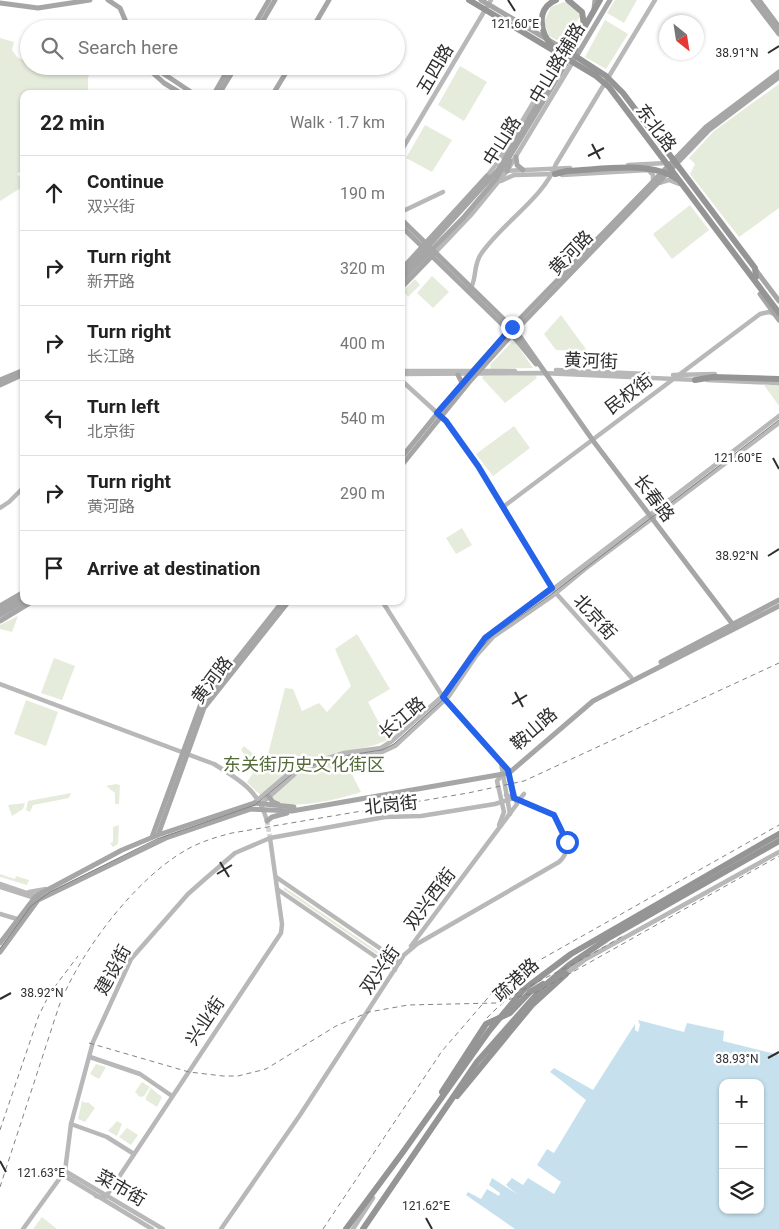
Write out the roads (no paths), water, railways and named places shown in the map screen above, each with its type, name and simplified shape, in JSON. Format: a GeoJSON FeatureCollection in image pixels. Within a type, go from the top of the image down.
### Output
{"type":"FeatureCollection","features":[{"type":"Feature","properties":{"kind":"highway","name":"东北路"},"geometry":{"type":"LineString","coordinates":[[467,0],[603,81],[618,97],[682,185],[704,209],[778,314]]}},
{"type":"Feature","properties":{"kind":"highway","name":"东北路"},"geometry":{"type":"LineString","coordinates":[[475,0],[597,74],[615,89],[779,308]]}},
{"type":"Feature","properties":{"kind":"highway"},"geometry":{"type":"LineString","coordinates":[[553,47],[545,37],[541,20],[548,5],[556,0]]}},
{"type":"Feature","properties":{"kind":"highway"},"geometry":{"type":"LineString","coordinates":[[568,0],[575,3],[584,15],[584,26]]}},
{"type":"Feature","properties":{"kind":"highway","name":"中山路"},"geometry":{"type":"LineString","coordinates":[[572,55],[584,26],[600,0]]}},
{"type":"Feature","properties":{"kind":"highway","name":"中山路"},"geometry":{"type":"LineString","coordinates":[[568,62],[604,0]]}},
{"type":"Feature","properties":{"kind":"highway","name":"东北路"},"geometry":{"type":"LineString","coordinates":[[572,55],[607,77],[622,93],[667,152],[670,163],[694,205],[762,296],[778,314]]}},
{"type":"Feature","properties":{"kind":"highway","name":"东北路"},"geometry":{"type":"LineString","coordinates":[[568,62],[602,85],[670,163],[697,190],[755,268]]}},
{"type":"Feature","properties":{"kind":"highway"},"geometry":{"type":"LineString","coordinates":[[667,152],[670,163]]}},
{"type":"Feature","properties":{"kind":"highway"},"geometry":{"type":"LineString","coordinates":[[553,172],[655,169],[670,174],[682,185]]}},
{"type":"Feature","properties":{"kind":"highway"},"geometry":{"type":"LineString","coordinates":[[688,196],[697,190]]}},
{"type":"Feature","properties":{"kind":"highway"},"geometry":{"type":"LineString","coordinates":[[694,205],[703,198]]}},
{"type":"Feature","properties":{"kind":"highway"},"geometry":{"type":"LineString","coordinates":[[755,268],[756,277]]}},
{"type":"Feature","properties":{"kind":"highway"},"geometry":{"type":"LineString","coordinates":[[695,380],[735,378],[779,379]]}},
{"type":"Feature","properties":{"kind":"highway","name":"疏港路"},"geometry":{"type":"LineString","coordinates":[[363,1229],[477,1062],[517,1015],[556,976],[606,936],[779,834]]}},
{"type":"Feature","properties":{"kind":"highway","name":"疏港路"},"geometry":{"type":"LineString","coordinates":[[346,1229],[501,1014],[523,990],[560,961],[779,842]]}},
{"type":"Feature","properties":{"kind":"highway"},"geometry":{"type":"LineString","coordinates":[[442,1112],[545,992],[565,974]]}},
{"type":"Feature","properties":{"kind":"highway"},"geometry":{"type":"LineString","coordinates":[[435,1107],[448,1080],[486,1024],[513,1010],[539,986],[556,981]]}},
{"type":"Feature","properties":{"kind":"highway"},"geometry":{"type":"LineString","coordinates":[[539,986],[543,986],[545,992]]}},
{"type":"Feature","properties":{"kind":"main road"},"geometry":{"type":"LineString","coordinates":[[0,4],[38,8],[90,0]]}},
{"type":"Feature","properties":{"kind":"main road"},"geometry":{"type":"LineString","coordinates":[[108,0],[120,8],[125,20]]}},
{"type":"Feature","properties":{"kind":"main road"},"geometry":{"type":"LineString","coordinates":[[258,20],[270,0]]}},
{"type":"Feature","properties":{"kind":"main road"},"geometry":{"type":"LineString","coordinates":[[263,20],[274,0]]}},
{"type":"Feature","properties":{"kind":"main road"},"geometry":{"type":"LineString","coordinates":[[317,20],[329,0]]}},
{"type":"Feature","properties":{"kind":"main road","name":"东北路"},"geometry":{"type":"LineString","coordinates":[[467,0],[568,62]]}},
{"type":"Feature","properties":{"kind":"main road","name":"东北路"},"geometry":{"type":"LineString","coordinates":[[482,0],[490,2],[572,55]]}},
{"type":"Feature","properties":{"kind":"main road","name":"中山路辅路"},"geometry":{"type":"LineString","coordinates":[[594,9],[595,0]]}},
{"type":"Feature","properties":{"kind":"main road","name":"中山路辅路"},"geometry":{"type":"LineString","coordinates":[[572,55],[610,0]]}},
{"type":"Feature","properties":{"kind":"main road"},"geometry":{"type":"LineString","coordinates":[[470,289],[476,262],[482,252],[543,186],[553,172],[653,0]]}},
{"type":"Feature","properties":{"kind":"main road"},"geometry":{"type":"LineString","coordinates":[[753,0],[779,34]]}},
{"type":"Feature","properties":{"kind":"main road"},"geometry":{"type":"LineString","coordinates":[[759,0],[779,27]]}},
{"type":"Feature","properties":{"kind":"main road","name":"五四路"},"geometry":{"type":"LineString","coordinates":[[405,144],[490,2]]}},
{"type":"Feature","properties":{"kind":"main road","name":"中山路辅路"},"geometry":{"type":"LineString","coordinates":[[487,176],[497,163],[557,63],[568,62]]}},
{"type":"Feature","properties":{"kind":"main road","name":"中山路"},"geometry":{"type":"LineString","coordinates":[[405,277],[514,156],[568,62]]}},
{"type":"Feature","properties":{"kind":"main road","name":"中山路"},"geometry":{"type":"LineString","coordinates":[[502,171],[568,62]]}},
{"type":"Feature","properties":{"kind":"main road","name":"黄河路"},"geometry":{"type":"LineString","coordinates":[[405,453],[512,331],[655,183],[670,163],[706,127],[779,72]]}},
{"type":"Feature","properties":{"kind":"main road"},"geometry":{"type":"LineString","coordinates":[[156,75],[164,83],[175,90]]}},
{"type":"Feature","properties":{"kind":"main road"},"geometry":{"type":"LineString","coordinates":[[159,75],[181,90]]}},
{"type":"Feature","properties":{"kind":"main road"},"geometry":{"type":"LineString","coordinates":[[163,75],[187,90]]}},
{"type":"Feature","properties":{"kind":"main road"},"geometry":{"type":"LineString","coordinates":[[216,90],[225,75]]}},
{"type":"Feature","properties":{"kind":"main road"},"geometry":{"type":"LineString","coordinates":[[221,90],[231,75]]}},
{"type":"Feature","properties":{"kind":"main road"},"geometry":{"type":"LineString","coordinates":[[275,90],[285,75]]}},
{"type":"Feature","properties":{"kind":"main road","name":"黄河路"},"geometry":{"type":"LineString","coordinates":[[670,163],[779,77]]}},
{"type":"Feature","properties":{"kind":"main road"},"geometry":{"type":"LineString","coordinates":[[514,156],[517,165],[524,170]]}},
{"type":"Feature","properties":{"kind":"main road"},"geometry":{"type":"LineString","coordinates":[[405,267],[431,248],[498,183],[514,175],[670,163]]}},
{"type":"Feature","properties":{"kind":"main road"},"geometry":{"type":"LineString","coordinates":[[647,164],[648,170],[654,175],[655,183],[669,180],[682,185]]}},
{"type":"Feature","properties":{"kind":"main road"},"geometry":{"type":"LineString","coordinates":[[405,283],[487,176],[502,171],[524,170],[553,172],[648,170]]}},
{"type":"Feature","properties":{"kind":"main road"},"geometry":{"type":"LineString","coordinates":[[498,183],[502,171]]}},
{"type":"Feature","properties":{"kind":"main road"},"geometry":{"type":"LineString","coordinates":[[405,210],[443,192]]}},
{"type":"Feature","properties":{"kind":"main road","name":"长春路"},"geometry":{"type":"LineString","coordinates":[[405,224],[512,331],[734,626]]}},
{"type":"Feature","properties":{"kind":"main road","name":"长春路"},"geometry":{"type":"LineString","coordinates":[[405,229],[431,248]]}},
{"type":"Feature","properties":{"kind":"main road","name":"中山路"},"geometry":{"type":"LineString","coordinates":[[405,272],[431,248]]}},
{"type":"Feature","properties":{"kind":"main road","name":"东北路"},"geometry":{"type":"LineString","coordinates":[[755,268],[779,300]]}},
{"type":"Feature","properties":{"kind":"main road"},"geometry":{"type":"LineString","coordinates":[[760,314],[764,305],[762,296]]}},
{"type":"Feature","properties":{"kind":"main road"},"geometry":{"type":"LineString","coordinates":[[760,314],[769,312],[778,314]]}},
{"type":"Feature","properties":{"kind":"main road","name":"民权街"},"geometry":{"type":"LineString","coordinates":[[503,507],[760,314]]}},
{"type":"Feature","properties":{"kind":"main road","name":"东北路"},"geometry":{"type":"LineString","coordinates":[[778,314],[779,320]]}},
{"type":"Feature","properties":{"kind":"main road"},"geometry":{"type":"LineString","coordinates":[[0,380],[20,372]]}},
{"type":"Feature","properties":{"kind":"main road","name":"黄河街"},"geometry":{"type":"LineString","coordinates":[[405,373],[543,372],[779,379]]}},
{"type":"Feature","properties":{"kind":"main road","name":"黄河街"},"geometry":{"type":"LineString","coordinates":[[405,373],[458,375],[474,373]]}},
{"type":"Feature","properties":{"kind":"main road","name":"黄河路"},"geometry":{"type":"LineString","coordinates":[[405,461],[462,383],[474,373]]}},
{"type":"Feature","properties":{"kind":"main road"},"geometry":{"type":"LineString","coordinates":[[458,375],[462,383]]}},
{"type":"Feature","properties":{"kind":"main road"},"geometry":{"type":"LineString","coordinates":[[0,386],[20,376]]}},
{"type":"Feature","properties":{"kind":"main road","name":"黄河街"},"geometry":{"type":"LineString","coordinates":[[676,377],[695,380],[779,379]]}},
{"type":"Feature","properties":{"kind":"main road","name":"北京街"},"geometry":{"type":"LineString","coordinates":[[405,384],[439,415],[478,466],[554,591],[631,677]]}},
{"type":"Feature","properties":{"kind":"main road","name":"长江路"},"geometry":{"type":"LineString","coordinates":[[262,804],[297,772],[342,758],[388,750],[444,698],[488,642],[779,416]]}},
{"type":"Feature","properties":{"kind":"main road","name":"长江路"},"geometry":{"type":"LineString","coordinates":[[651,516],[779,423]]}},
{"type":"Feature","properties":{"kind":"main road"},"geometry":{"type":"LineString","coordinates":[[0,508],[20,491]]}},
{"type":"Feature","properties":{"kind":"main road"},"geometry":{"type":"LineString","coordinates":[[0,606],[20,594]]}},
{"type":"Feature","properties":{"kind":"main road"},"geometry":{"type":"LineString","coordinates":[[0,610],[20,598]]}},
{"type":"Feature","properties":{"kind":"main road","name":"鞍山路"},"geometry":{"type":"LineString","coordinates":[[158,835],[254,803],[292,809],[505,774],[593,702],[779,600]]}},
{"type":"Feature","properties":{"kind":"main road"},"geometry":{"type":"LineString","coordinates":[[0,615],[20,603]]}},
{"type":"Feature","properties":{"kind":"main road"},"geometry":{"type":"LineString","coordinates":[[0,621],[26,605]]}},
{"type":"Feature","properties":{"kind":"main road","name":"黄河路"},"geometry":{"type":"LineString","coordinates":[[158,835],[202,704],[280,605]]}},
{"type":"Feature","properties":{"kind":"main road","name":"黄河路"},"geometry":{"type":"LineString","coordinates":[[152,840],[205,706],[286,605]]}},
{"type":"Feature","properties":{"kind":"main road"},"geometry":{"type":"LineString","coordinates":[[385,605],[444,698],[500,762],[517,800]]}},
{"type":"Feature","properties":{"kind":"main road","name":"鞍山路"},"geometry":{"type":"LineString","coordinates":[[292,809],[505,774],[588,701],[631,677],[779,606]]}},
{"type":"Feature","properties":{"kind":"main road"},"geometry":{"type":"LineString","coordinates":[[0,684],[214,764],[238,779],[262,804],[267,821],[292,809]]}},
{"type":"Feature","properties":{"kind":"main road","name":"长江路"},"geometry":{"type":"LineString","coordinates":[[262,804],[294,769],[344,753],[384,746],[444,698]]}},
{"type":"Feature","properties":{"kind":"main road"},"geometry":{"type":"LineString","coordinates":[[502,822],[505,774]]}},
{"type":"Feature","properties":{"kind":"main road","name":"双兴西街"},"geometry":{"type":"LineString","coordinates":[[404,956],[509,816],[517,800],[524,794]]}},
{"type":"Feature","properties":{"kind":"main road"},"geometry":{"type":"LineString","coordinates":[[269,797],[273,802],[292,809]]}},
{"type":"Feature","properties":{"kind":"main road"},"geometry":{"type":"LineString","coordinates":[[505,798],[517,800]]}},
{"type":"Feature","properties":{"kind":"main road"},"geometry":{"type":"LineString","coordinates":[[505,798],[509,808],[509,816]]}},
{"type":"Feature","properties":{"kind":"main road","name":"北岗街"},"geometry":{"type":"LineString","coordinates":[[270,838],[385,817],[421,816],[495,804],[505,798]]}},
{"type":"Feature","properties":{"kind":"main road","name":"双兴街"},"geometry":{"type":"LineString","coordinates":[[221,1229],[300,1116],[404,956],[422,941],[563,858],[568,846],[554,815],[517,800]]}},
{"type":"Feature","properties":{"kind":"main road","name":"鞍山路"},"geometry":{"type":"LineString","coordinates":[[152,840],[262,804]]}},
{"type":"Feature","properties":{"kind":"main road","name":"双兴西街"},"geometry":{"type":"LineString","coordinates":[[404,956],[416,935],[508,814],[509,808]]}},
{"type":"Feature","properties":{"kind":"main road"},"geometry":{"type":"LineString","coordinates":[[0,952],[38,898],[152,840],[158,835]]}},
{"type":"Feature","properties":{"kind":"main road","name":"兴业街"},"geometry":{"type":"LineString","coordinates":[[107,1195],[281,933],[282,924],[270,838]]}},
{"type":"Feature","properties":{"kind":"main road","name":"建设街"},"geometry":{"type":"LineString","coordinates":[[64,1174],[71,1124],[98,1030],[131,959],[188,894],[235,853],[270,838]]}},
{"type":"Feature","properties":{"kind":"main road"},"geometry":{"type":"LineString","coordinates":[[0,943],[17,919],[50,888],[122,850],[152,840]]}},
{"type":"Feature","properties":{"kind":"main road"},"geometry":{"type":"LineString","coordinates":[[565,974],[779,852]]}},
{"type":"Feature","properties":{"kind":"main road"},"geometry":{"type":"LineString","coordinates":[[276,877],[400,962]]}},
{"type":"Feature","properties":{"kind":"main road"},"geometry":{"type":"LineString","coordinates":[[0,885],[38,898]]}},
{"type":"Feature","properties":{"kind":"main road"},"geometry":{"type":"LineString","coordinates":[[0,885],[27,892],[38,898]]}},
{"type":"Feature","properties":{"kind":"main road"},"geometry":{"type":"LineString","coordinates":[[27,892],[50,888]]}},
{"type":"Feature","properties":{"kind":"main road"},"geometry":{"type":"LineString","coordinates":[[277,889],[395,970]]}},
{"type":"Feature","properties":{"kind":"main road"},"geometry":{"type":"LineString","coordinates":[[0,914],[17,919]]}},
{"type":"Feature","properties":{"kind":"main road"},"geometry":{"type":"LineString","coordinates":[[90,1057],[140,1074],[172,1096]]}},
{"type":"Feature","properties":{"kind":"main road"},"geometry":{"type":"LineString","coordinates":[[71,1124],[107,1137],[134,1154]]}},
{"type":"Feature","properties":{"kind":"main road"},"geometry":{"type":"LineString","coordinates":[[25,1229],[64,1174],[96,1196],[152,1229]]}},
{"type":"Feature","properties":{"kind":"main road","name":"菜市街"},"geometry":{"type":"LineString","coordinates":[[64,1174],[107,1195],[163,1229]]}},
{"type":"Feature","properties":{"kind":"main road"},"geometry":{"type":"LineString","coordinates":[[353,1229],[385,1177]]}},
{"type":"Feature","properties":{"kind":"main road"},"geometry":{"type":"LineString","coordinates":[[96,1196],[104,1198],[107,1195]]}},
{"type":"Feature","properties":{"kind":"water"},"geometry":{"type":"Polygon","coordinates":[[[638,1020],[684,1032],[687,1023],[724,1031],[723,1041],[779,1055],[779,1229],[515,1229],[466,1195],[468,1192],[481,1199],[487,1189],[499,1196],[500,1193],[489,1185],[492,1178],[517,1194],[506,1185],[512,1178],[523,1185],[528,1178],[554,1194],[561,1182],[537,1165],[547,1149],[554,1153],[586,1100],[550,1072],[554,1068],[593,1090],[635,1024],[635,1030],[638,1032],[640,1025],[638,1020]]]}},
{"type":"Feature","properties":{"kind":"tunnel"},"geometry":{"type":"LineString","coordinates":[[267,821],[270,838]]}},
{"type":"Feature","properties":{"kind":"tram line"},"geometry":{"type":"LineString","coordinates":[[0,949],[31,906],[50,892],[157,839],[255,805],[297,770],[349,755],[382,750],[394,744],[447,696],[474,656],[492,636],[549,596],[779,420]]}},
{"type":"Feature","properties":{"kind":"railway"},"geometry":{"type":"LineString","coordinates":[[0,1187],[59,1006],[68,985],[95,941],[129,898],[148,879],[186,850],[214,838],[232,833],[468,793],[524,781],[779,663]]}},
{"type":"Feature","properties":{"kind":"railway"},"geometry":{"type":"LineString","coordinates":[[323,1229],[442,1051],[493,992],[538,961],[779,825]]}},
{"type":"Feature","properties":{"kind":"railway"},"geometry":{"type":"LineString","coordinates":[[89,1043],[189,1072],[238,1076],[266,1069],[336,1026],[369,1012],[408,1005],[496,1003],[537,992],[779,856]]}},
{"type":"Feature","properties":{"kind":"railway"},"geometry":{"type":"LineString","coordinates":[[487,1018],[502,1004],[533,984],[623,936]]}},
{"type":"Feature","properties":{"kind":"railway"},"geometry":{"type":"LineString","coordinates":[[0,1130],[39,1015],[50,993],[78,956]]}},
{"type":"Feature","properties":{"kind":"park label","name":"东关街历史文化街区"},"geometry":{"type":"Point","coordinates":[304,765]}}]}
